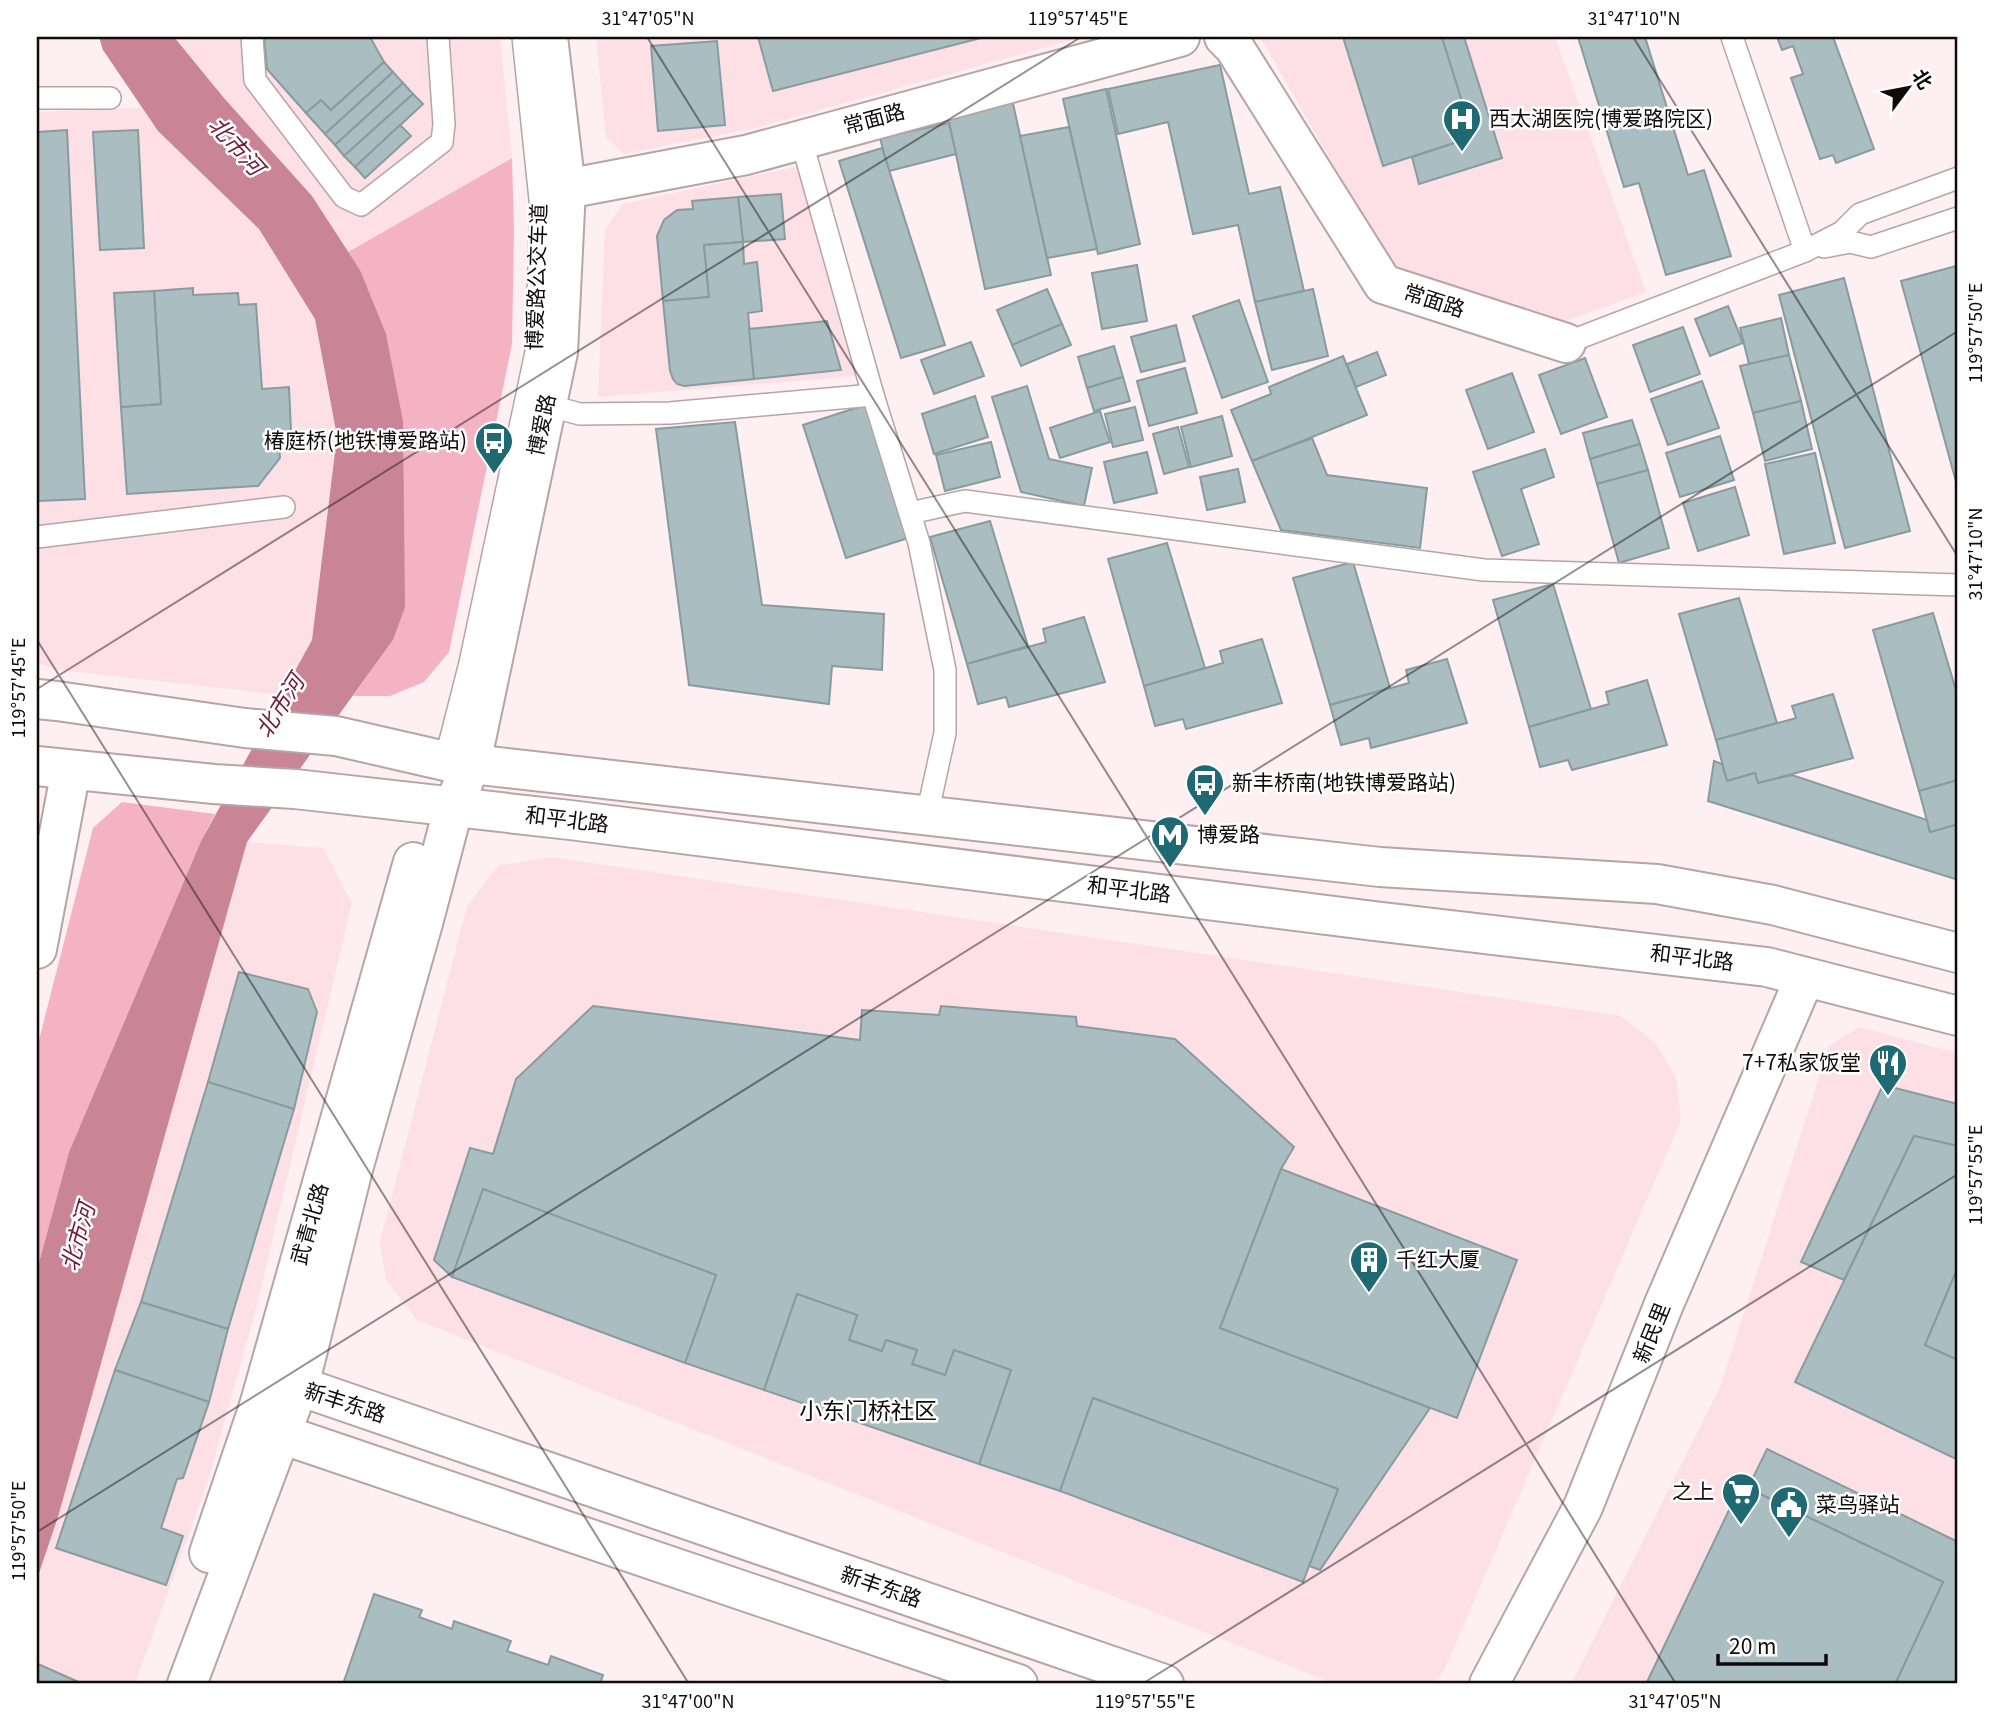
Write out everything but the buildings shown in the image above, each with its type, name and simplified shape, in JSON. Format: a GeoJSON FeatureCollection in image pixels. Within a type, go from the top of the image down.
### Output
{"type":"FeatureCollection","features":[{"type":"Feature","properties":{"kind":"main road","name":"博爱路"},"geometry":{"type":"LineString","coordinates":[[442,805],[458,762],[558,352],[566,189],[548,37]]}},
{"type":"Feature","properties":{"kind":"main road","name":"常面路"},"geometry":{"type":"LineString","coordinates":[[566,189],[746,155],[1180,37]]}},
{"type":"Feature","properties":{"kind":"main road","name":"常面路"},"geometry":{"type":"LineString","coordinates":[[1224,37],[1234,47],[1383,284],[1566,344]]}},
{"type":"Feature","properties":{"kind":"main road"},"geometry":{"type":"LineString","coordinates":[[37,699],[245,728],[336,736],[458,762],[1380,867],[1657,884],[1773,905],[1958,953]]}},
{"type":"Feature","properties":{"kind":"main road"},"geometry":{"type":"LineString","coordinates":[[37,949],[54,768]]}},
{"type":"Feature","properties":{"kind":"main road","name":"和平北路"},"geometry":{"type":"LineString","coordinates":[[54,768],[442,805],[1767,967],[1958,1016]]}},
{"type":"Feature","properties":{"kind":"main road","name":"武青北路"},"geometry":{"type":"LineString","coordinates":[[165,1684],[270,1420],[299,1386],[353,1169],[424,923],[442,805]]}},
{"type":"Feature","properties":{"kind":"main road","name":"武青北路"},"geometry":{"type":"LineString","coordinates":[[187,1684],[270,1420],[442,805]]}},
{"type":"Feature","properties":{"kind":"main road","name":"新民里"},"geometry":{"type":"LineString","coordinates":[[1489,1684],[1583,1507],[1664,1304],[1805,977]]}},
{"type":"Feature","properties":{"kind":"main road","name":"新丰东路"},"geometry":{"type":"LineString","coordinates":[[299,1386],[1164,1684]]}},
{"type":"Feature","properties":{"kind":"main road"},"geometry":{"type":"LineString","coordinates":[[270,1420],[1018,1684]]}},
{"type":"Feature","properties":{"kind":"lane"},"geometry":{"type":"LineString","coordinates":[[251,37],[255,80],[345,197],[360,205],[442,142],[444,124],[438,37]]}},
{"type":"Feature","properties":{"kind":"lane","name":"博爱路公交车道"},"geometry":{"type":"LineString","coordinates":[[458,762],[470,663],[536,352],[541,209],[523,37]]}},
{"type":"Feature","properties":{"kind":"lane"},"geometry":{"type":"LineString","coordinates":[[1732,37],[1805,251]]}},
{"type":"Feature","properties":{"kind":"lane"},"geometry":{"type":"LineString","coordinates":[[37,98],[110,98]]}},
{"type":"Feature","properties":{"kind":"lane"},"geometry":{"type":"LineString","coordinates":[[801,139],[873,395],[919,543],[945,670],[945,733],[927,815]]}},
{"type":"Feature","properties":{"kind":"lane"},"geometry":{"type":"LineString","coordinates":[[1566,344],[1805,251],[1842,232],[1860,214],[1958,178]]}},
{"type":"Feature","properties":{"kind":"lane"},"geometry":{"type":"LineString","coordinates":[[1805,251],[1850,242],[1871,247],[1958,218]]}},
{"type":"Feature","properties":{"kind":"lane"},"geometry":{"type":"LineString","coordinates":[[546,405],[580,414],[670,413],[873,395]]}},
{"type":"Feature","properties":{"kind":"lane"},"geometry":{"type":"LineString","coordinates":[[910,513],[965,501],[1484,570],[1958,585]]}},
{"type":"Feature","properties":{"kind":"lane"},"geometry":{"type":"LineString","coordinates":[[37,537],[284,507]]}},
{"type":"Feature","properties":{"kind":"shaded area"},"geometry":{"type":"Polygon","coordinates":[[[174,37],[500,37],[512,158],[348,252],[312,196],[224,98],[174,37]]]}},
{"type":"Feature","properties":{"kind":"shaded area"},"geometry":{"type":"Polygon","coordinates":[[[596,37],[1083,37],[755,128],[624,154],[606,137],[596,37]]]}},
{"type":"Feature","properties":{"kind":"shaded area","name":"西太湖医院(博爱路院区)"},"geometry":{"type":"Polygon","coordinates":[[[1260,37],[1555,37],[1646,292],[1560,323],[1394,270],[1260,37]]]}},
{"type":"Feature","properties":{"kind":"shaded area"},"geometry":{"type":"Polygon","coordinates":[[[142,108],[158,131],[259,229],[316,319],[337,435],[312,640],[282,695],[58,670],[37,663],[37,112],[142,108]]]}},
{"type":"Feature","properties":{"kind":"shaded area"},"geometry":{"type":"Polygon","coordinates":[[[512,158],[512,344],[449,652],[424,682],[390,696],[353,696],[393,640],[360,270],[348,252],[512,158]]]}},
{"type":"Feature","properties":{"kind":"shaded area"},"geometry":{"type":"Polygon","coordinates":[[[799,166],[858,376],[598,397],[605,229],[623,204],[799,166]]]}},
{"type":"Feature","properties":{"kind":"shaded area"},"geometry":{"type":"Polygon","coordinates":[[[122,802],[215,814],[201,841],[69,1152],[37,1270],[37,1048],[93,828],[122,802]]]}},
{"type":"Feature","properties":{"kind":"shaded area"},"geometry":{"type":"Polygon","coordinates":[[[247,842],[323,848],[352,903],[256,1309],[208,1481],[135,1684],[37,1684],[37,1579],[58,1517],[247,842]]]}},
{"type":"Feature","properties":{"kind":"shaded area"},"geometry":{"type":"Polygon","coordinates":[[[552,857],[1621,1016],[1656,1043],[1676,1078],[1681,1120],[1443,1673],[1431,1684],[1335,1684],[417,1320],[386,1280],[380,1242],[467,906],[498,866],[552,857]]]}},
{"type":"Feature","properties":{"kind":"shaded area"},"geometry":{"type":"Polygon","coordinates":[[[1859,1027],[1958,1053],[1958,1684],[1571,1684],[1721,1385],[1829,1046],[1859,1027]]]}},
{"type":"Feature","properties":{"kind":"water","name":"北市河"},"geometry":{"type":"Polygon","coordinates":[[[99,37],[174,37],[224,98],[312,196],[360,270],[386,334],[403,421],[405,607],[393,640],[247,842],[58,1517],[37,1579],[37,1270],[69,1152],[201,841],[312,640],[337,436],[315,319],[259,229],[158,131],[103,50],[99,37]]]}},
{"type":"Feature","properties":{"kind":"place","name":"西太湖医院(博爱路院区)"},"geometry":{"type":"Point","coordinates":[1462,153]}},
{"type":"Feature","properties":{"kind":"place","name":"椿庭桥(地铁博爱路站)"},"geometry":{"type":"Point","coordinates":[494,475]}},
{"type":"Feature","properties":{"kind":"place","name":"新丰桥南(地铁博爱路站)"},"geometry":{"type":"Point","coordinates":[1205,817]}},
{"type":"Feature","properties":{"kind":"place","name":"博爱路"},"geometry":{"type":"Point","coordinates":[1170,869]}},
{"type":"Feature","properties":{"kind":"place","name":"7+7私家饭堂"},"geometry":{"type":"Point","coordinates":[1888,1097]}},
{"type":"Feature","properties":{"kind":"place","name":"千红大厦"},"geometry":{"type":"Point","coordinates":[1369,1294]}},
{"type":"Feature","properties":{"kind":"place","name":"之上"},"geometry":{"type":"Point","coordinates":[1741,1526]}},
{"type":"Feature","properties":{"kind":"place","name":"菜鸟驿站"},"geometry":{"type":"Point","coordinates":[1789,1539]}},
{"type":"Feature","properties":{"kind":"district","name":"小东门桥社区"},"geometry":{"type":"Point","coordinates":[868,1411]}}]}
